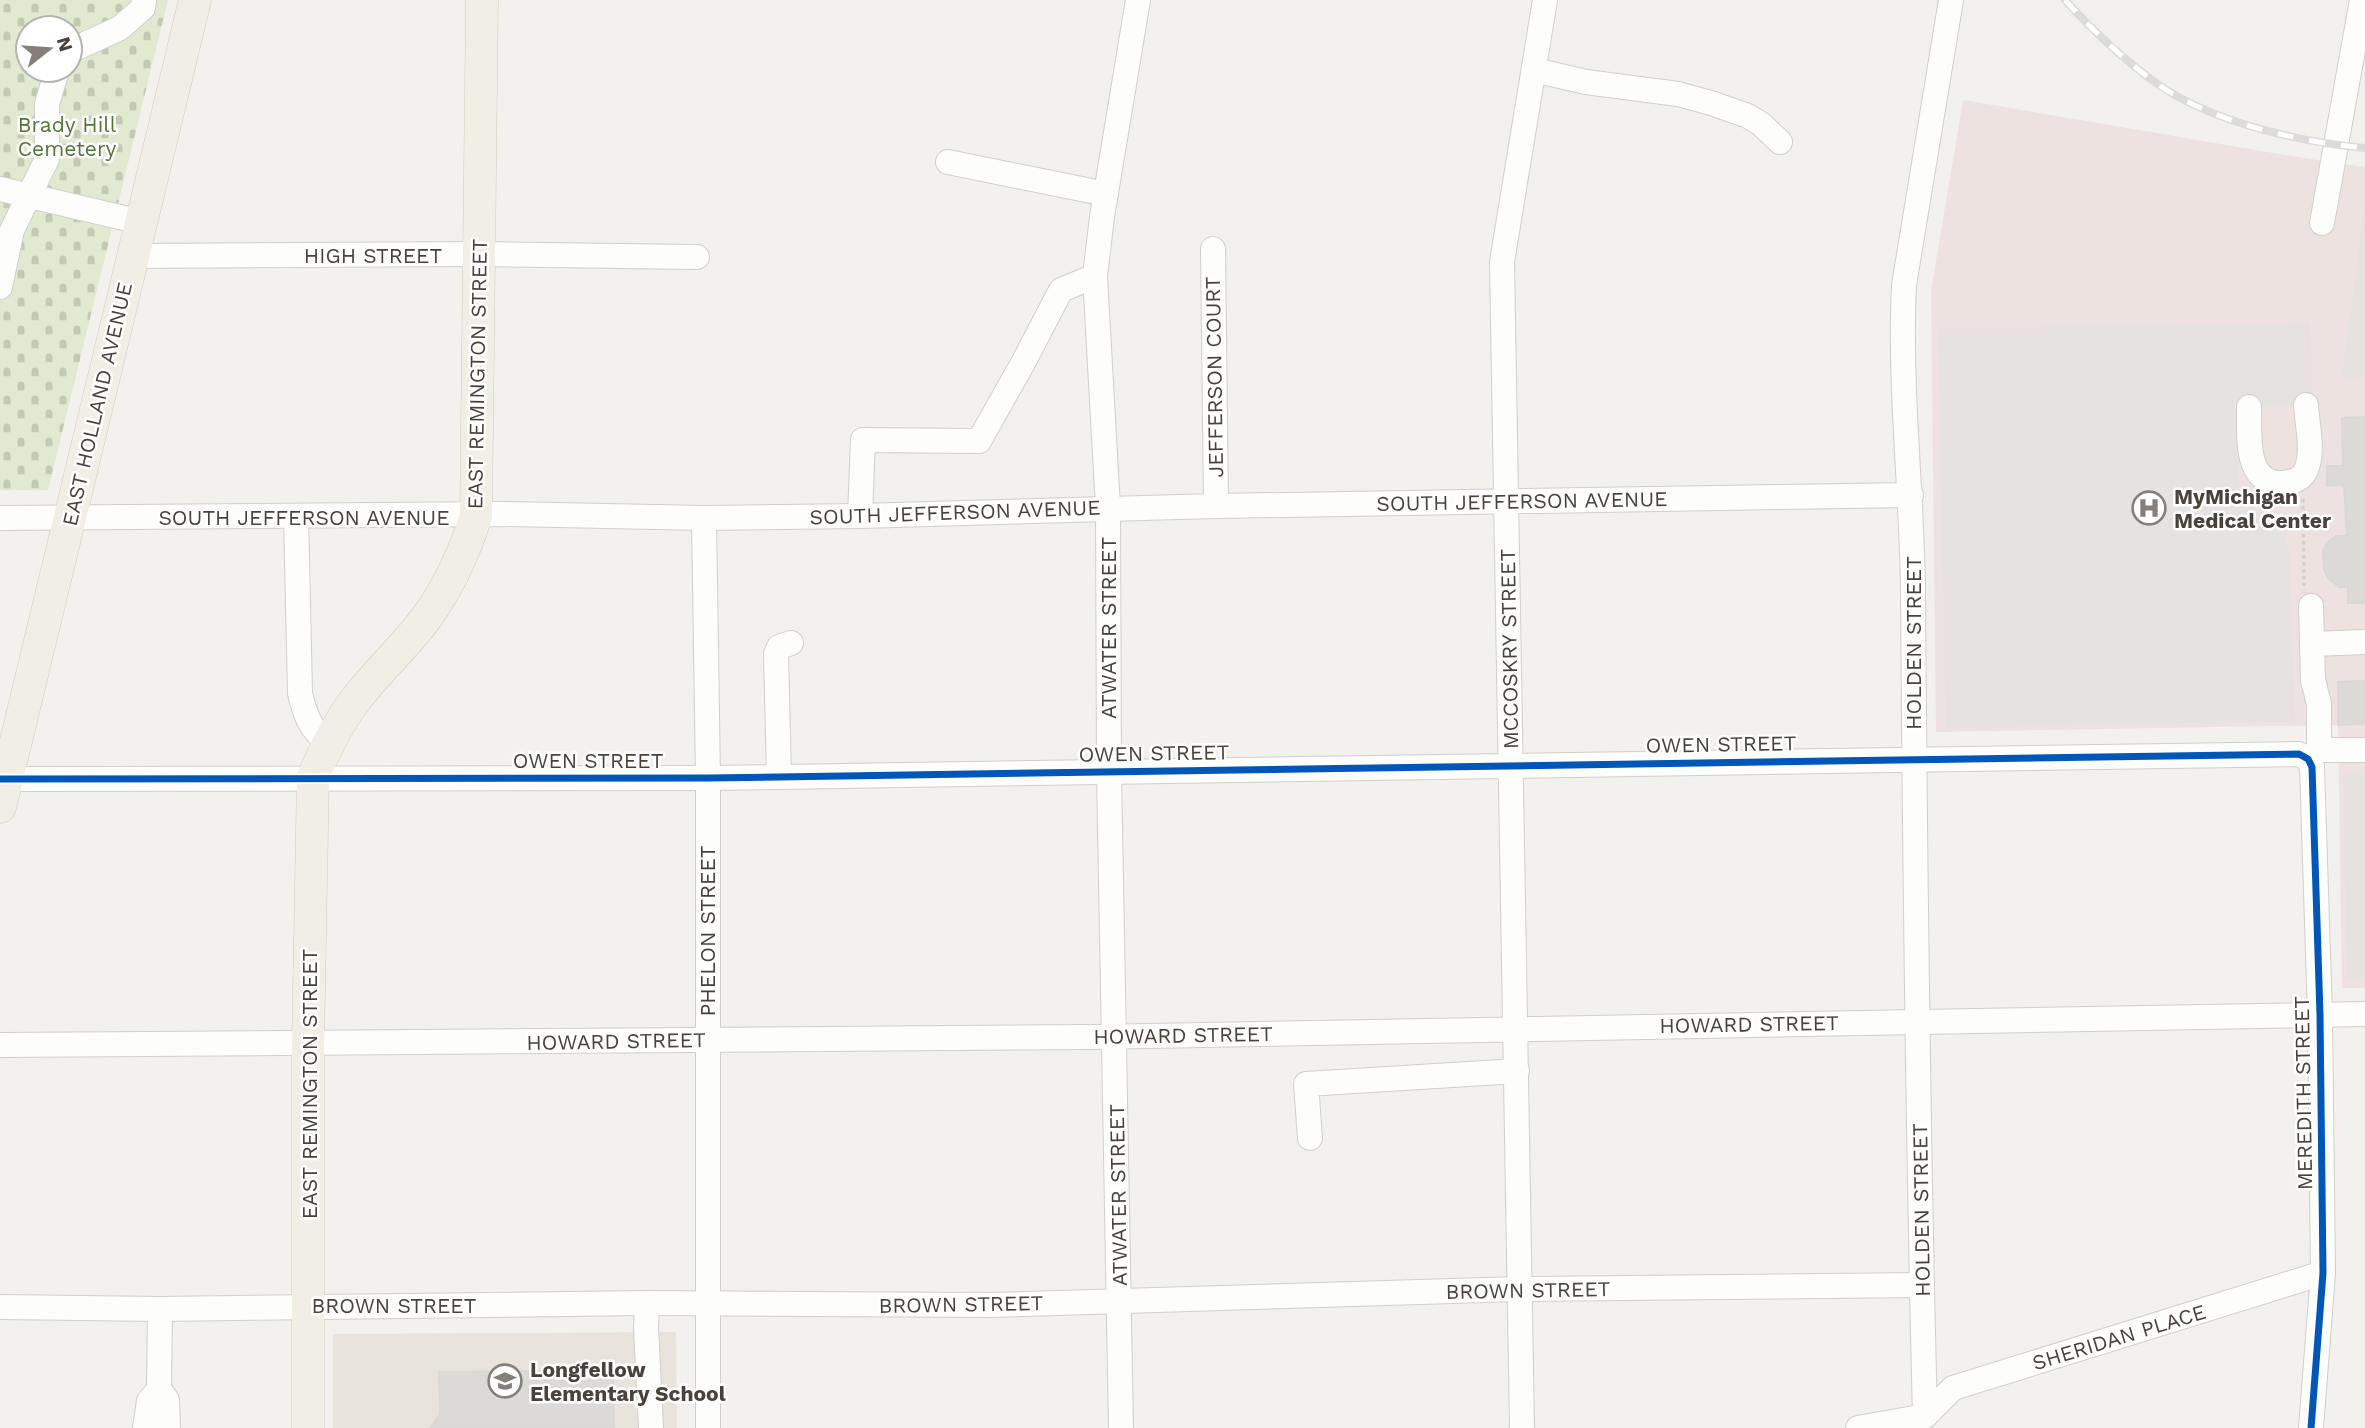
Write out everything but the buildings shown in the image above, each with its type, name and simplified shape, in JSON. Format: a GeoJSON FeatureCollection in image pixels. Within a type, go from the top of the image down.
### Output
{"type":"FeatureCollection","features":[{"type":"Feature","properties":{"kind":"main road","name":"EAST HOLLAND AVENUE"},"geometry":{"type":"LineString","coordinates":[[2,788],[195,0]]}},
{"type":"Feature","properties":{"kind":"main road","name":"EAST REMINGTON STREET"},"geometry":{"type":"LineString","coordinates":[[308,1428],[313,777],[328,743],[356,699],[423,622],[446,587],[463,553],[476,516],[482,0]]}},
{"type":"Feature","properties":{"kind":"street"},"geometry":{"type":"LineString","coordinates":[[84,45],[120,28],[143,8],[144,0]]}},
{"type":"Feature","properties":{"kind":"street","name":"ATWATER STREET"},"geometry":{"type":"LineString","coordinates":[[1121,1428],[1109,771],[1108,508],[1095,276],[1138,0]]}},
{"type":"Feature","properties":{"kind":"street","name":"MCCOSKRY STREET"},"geometry":{"type":"LineString","coordinates":[[1522,1428],[1502,262],[1545,0]]}},
{"type":"Feature","properties":{"kind":"street","name":"HOLDEN STREET"},"geometry":{"type":"LineString","coordinates":[[1931,1422],[1922,1285],[1910,495],[1902,321],[1904,285],[1951,0]]}},
{"type":"Feature","properties":{"kind":"street"},"geometry":{"type":"LineString","coordinates":[[2322,223],[2362,0]]}},
{"type":"Feature","properties":{"kind":"street"},"geometry":{"type":"LineString","coordinates":[[1534,70],[1586,82],[1678,94],[1711,103],[1748,116],[1780,142]]}},
{"type":"Feature","properties":{"kind":"street"},"geometry":{"type":"LineString","coordinates":[[0,287],[12,230],[47,159],[47,104],[53,84]]}},
{"type":"Feature","properties":{"kind":"street"},"geometry":{"type":"LineString","coordinates":[[948,162],[1106,194]]}},
{"type":"Feature","properties":{"kind":"street"},"geometry":{"type":"LineString","coordinates":[[0,189],[141,222]]}},
{"type":"Feature","properties":{"kind":"street","name":"JEFFERSON COURT"},"geometry":{"type":"LineString","coordinates":[[1213,249],[1216,506]]}},
{"type":"Feature","properties":{"kind":"street","name":"HIGH STREET"},"geometry":{"type":"LineString","coordinates":[[133,256],[480,254],[697,257]]}},
{"type":"Feature","properties":{"kind":"street"},"geometry":{"type":"LineString","coordinates":[[860,516],[863,440],[979,441],[1061,290],[1095,276]]}},
{"type":"Feature","properties":{"kind":"street"},"geometry":{"type":"LineString","coordinates":[[2249,407],[2253,467],[2260,476],[2269,481],[2287,483],[2297,481],[2305,472],[2309,459],[2306,405]]}},
{"type":"Feature","properties":{"kind":"street","name":"SOUTH JEFFERSON AVENUE"},"geometry":{"type":"LineString","coordinates":[[0,518],[502,514],[860,516],[1108,508],[1910,495]]}},
{"type":"Feature","properties":{"kind":"street"},"geometry":{"type":"LineString","coordinates":[[296,516],[300,693],[305,716],[315,733],[328,743]]}},
{"type":"Feature","properties":{"kind":"street","name":"PHELON STREET"},"geometry":{"type":"LineString","coordinates":[[704,517],[708,778],[708,1428]]}},
{"type":"Feature","properties":{"kind":"street","name":"MEREDITH STREET"},"geometry":{"type":"LineString","coordinates":[[2307,596],[2313,680],[2319,704],[2312,774],[2320,1015],[2323,1273],[2311,1428]]}},
{"type":"Feature","properties":{"kind":"street"},"geometry":{"type":"LineString","coordinates":[[2312,644],[2365,642]]}},
{"type":"Feature","properties":{"kind":"street"},"geometry":{"type":"LineString","coordinates":[[779,777],[776,654],[779,647],[790,643]]}},
{"type":"Feature","properties":{"kind":"street","name":"OWEN STREET"},"geometry":{"type":"LineString","coordinates":[[2,788],[313,777],[708,778],[1511,764],[2314,755],[2365,750]]}},
{"type":"Feature","properties":{"kind":"street","name":"HOWARD STREET"},"geometry":{"type":"LineString","coordinates":[[0,1045],[1115,1037],[1917,1020],[2365,1014]]}},
{"type":"Feature","properties":{"kind":"street"},"geometry":{"type":"LineString","coordinates":[[1310,1138],[1306,1084],[1517,1072]]}},
{"type":"Feature","properties":{"kind":"street","name":"SHERIDAN PLACE"},"geometry":{"type":"LineString","coordinates":[[1931,1422],[1953,1388],[2323,1273]]}},
{"type":"Feature","properties":{"kind":"street","name":"BROWN STREET"},"geometry":{"type":"LineString","coordinates":[[0,1307],[160,1309],[647,1303],[990,1305],[1519,1289],[1922,1285]]}},
{"type":"Feature","properties":{"kind":"street"},"geometry":{"type":"LineString","coordinates":[[647,1303],[651,1428]]}},
{"type":"Feature","properties":{"kind":"street"},"geometry":{"type":"LineString","coordinates":[[160,1309],[159,1388],[167,1399],[168,1428]]}},
{"type":"Feature","properties":{"kind":"street"},"geometry":{"type":"LineString","coordinates":[[145,1428],[149,1401],[159,1388]]}},
{"type":"Feature","properties":{"kind":"street"},"geometry":{"type":"LineString","coordinates":[[1858,1428],[1931,1422]]}},
{"type":"Feature","properties":{"kind":"path"},"geometry":{"type":"LineString","coordinates":[[2303,493],[2307,596]]}},
{"type":"Feature","properties":{"kind":"shaded area","name":"MyMichigan Medical Center"},"geometry":{"type":"Polygon","coordinates":[[[1963,100],[2365,167],[2365,988],[2342,988],[2338,725],[1936,732],[1931,291],[1963,100]]]}},
{"type":"Feature","properties":{"kind":"shaded area"},"geometry":{"type":"Polygon","coordinates":[[[2365,204],[2365,377],[2357,378],[2342,376],[2365,204]]]}},
{"type":"Feature","properties":{"kind":"shaded area"},"geometry":{"type":"Polygon","coordinates":[[[2310,322],[2313,405],[2235,407],[2240,507],[2256,511],[2274,521],[2285,538],[2289,552],[2295,721],[1946,728],[1938,329],[2310,322]]]}},
{"type":"Feature","properties":{"kind":"shaded area"},"geometry":{"type":"Polygon","coordinates":[[[2343,773],[2365,773],[2365,979],[2347,979],[2343,773]]]}},
{"type":"Feature","properties":{"kind":"shaded area","name":"Longfellow Elementary School"},"geometry":{"type":"Polygon","coordinates":[[[676,1332],[677,1428],[333,1428],[333,1334],[676,1332]]]}},
{"type":"Feature","properties":{"kind":"green space","name":"Brady Hill Cemetery"},"geometry":{"type":"Polygon","coordinates":[[[0,0],[168,0],[48,490],[0,490],[0,0]]]}},
{"type":"Feature","properties":{"kind":"railway"},"geometry":{"type":"LineString","coordinates":[[2065,0],[2120,54],[2178,97],[2256,128],[2312,141],[2365,148]]}},
{"type":"Feature","properties":{"kind":"cycle path"},"geometry":{"type":"LineString","coordinates":[[0,779],[708,778],[2299,754],[2308,759],[2312,767],[2320,1015],[2323,1273],[2311,1428]]}},
{"type":"Feature","properties":{"kind":"place","name":"MyMichigan Medical Center"},"geometry":{"type":"Point","coordinates":[2149,508]}},
{"type":"Feature","properties":{"kind":"place","name":"Longfellow Elementary School"},"geometry":{"type":"Point","coordinates":[505,1381]}}]}
